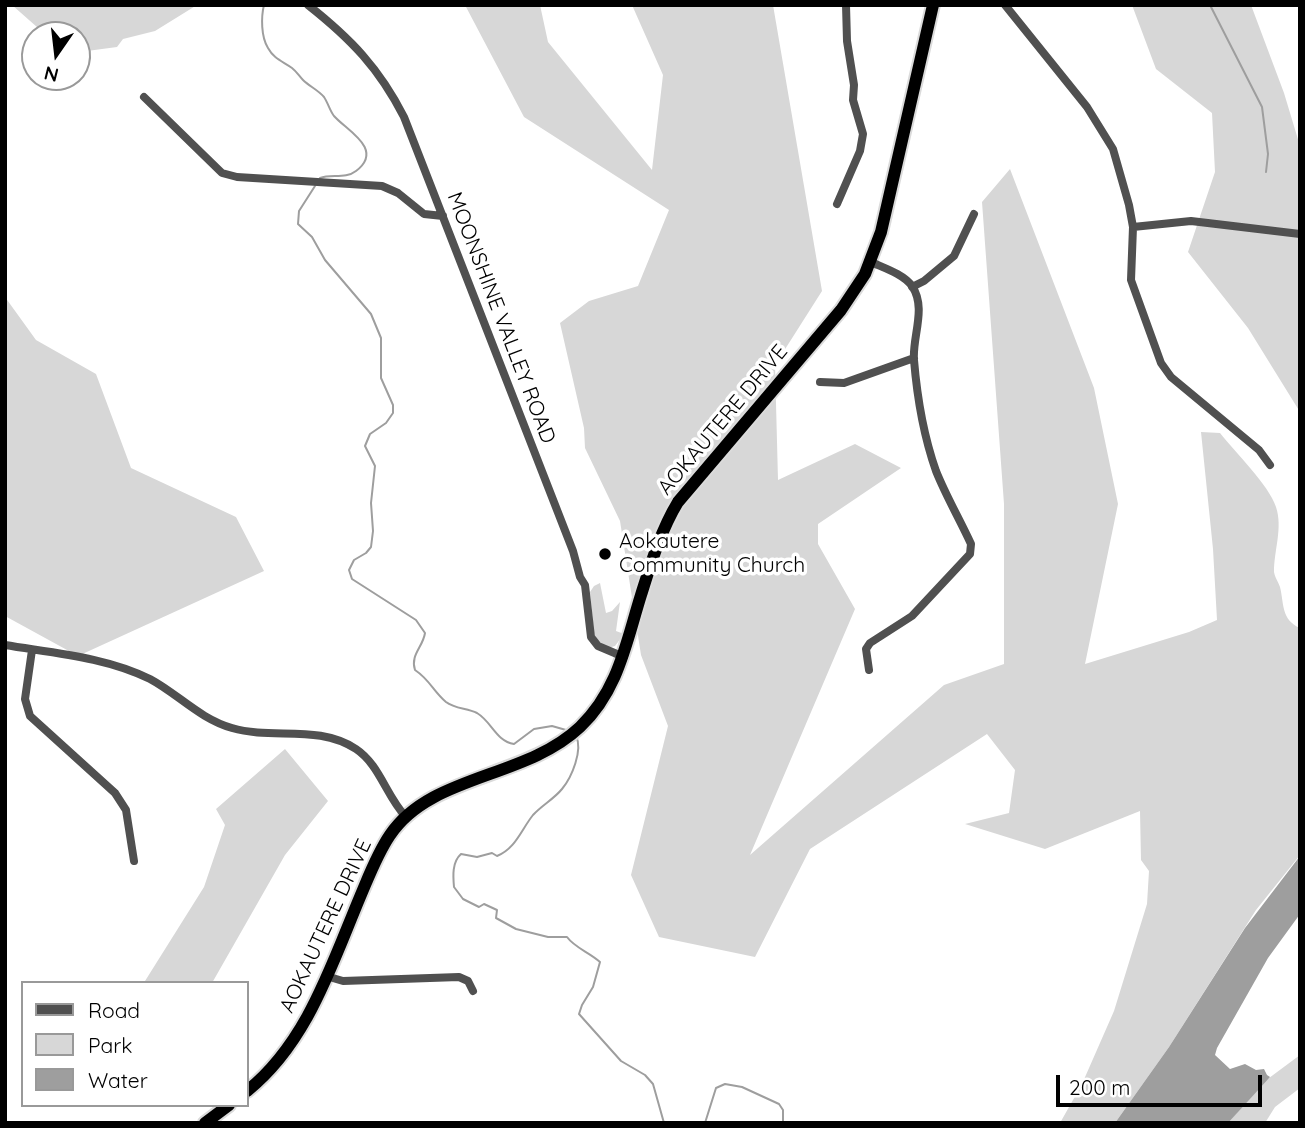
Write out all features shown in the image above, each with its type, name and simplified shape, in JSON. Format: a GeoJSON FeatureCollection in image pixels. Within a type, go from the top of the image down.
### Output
{"type":"FeatureCollection","features":[{"type":"Feature","properties":{"kind":"highway","name":"AOKAUTERE DRIVE"},"geometry":{"type":"LineString","coordinates":[[248,1090],[285,1054],[307,1018],[383,847],[406,817],[443,793],[534,758],[581,727],[608,693],[624,657],[641,594],[667,519],[678,502],[841,310],[858,287],[871,262],[881,232],[933,5]]}},
{"type":"Feature","properties":{"kind":"highway"},"geometry":{"type":"LineString","coordinates":[[205,1123],[226,1107]]}},
{"type":"Feature","properties":{"kind":"street","name":"MOONSHINE VALLEY ROAD"},"geometry":{"type":"LineString","coordinates":[[308,5],[365,54],[388,86],[404,117],[573,551],[580,578],[585,585],[591,637],[598,646],[624,657]]}},
{"type":"Feature","properties":{"kind":"street"},"geometry":{"type":"LineString","coordinates":[[837,204],[862,143],[862,126],[853,100],[846,5]]}},
{"type":"Feature","properties":{"kind":"street"},"geometry":{"type":"LineString","coordinates":[[1005,5],[1087,107],[1113,149],[1133,227],[1131,280],[1161,363],[1171,377],[1259,450],[1270,465]]}},
{"type":"Feature","properties":{"kind":"street"},"geometry":{"type":"LineString","coordinates":[[144,97],[222,173],[237,177],[382,186],[398,193],[424,214],[443,216]]}},
{"type":"Feature","properties":{"kind":"street"},"geometry":{"type":"LineString","coordinates":[[912,287],[924,281],[954,256],[974,214]]}},
{"type":"Feature","properties":{"kind":"street"},"geometry":{"type":"LineString","coordinates":[[1133,227],[1191,221],[1300,234]]}},
{"type":"Feature","properties":{"kind":"street"},"geometry":{"type":"LineString","coordinates":[[869,670],[866,649],[870,643],[912,616],[970,554],[971,544],[936,471],[925,429],[914,358],[919,314],[917,298],[904,278],[871,262]]}},
{"type":"Feature","properties":{"kind":"street"},"geometry":{"type":"LineString","coordinates":[[820,382],[844,383],[914,358]]}},
{"type":"Feature","properties":{"kind":"street"},"geometry":{"type":"LineString","coordinates":[[5,645],[127,669],[152,680],[206,718],[229,727],[254,734],[315,734],[338,739],[358,750],[373,765],[406,817]]}},
{"type":"Feature","properties":{"kind":"street"},"geometry":{"type":"LineString","coordinates":[[32,650],[25,699],[30,716],[115,793],[126,810],[134,861]]}},
{"type":"Feature","properties":{"kind":"street"},"geometry":{"type":"LineString","coordinates":[[326,976],[343,981],[459,977],[468,981],[473,991]]}},
{"type":"Feature","properties":{"kind":"green space"},"geometry":{"type":"Polygon","coordinates":[[[12,5],[197,5],[155,31],[123,39],[117,47],[91,50],[91,21],[30,21],[12,5]]]}},
{"type":"Feature","properties":{"kind":"green space"},"geometry":{"type":"Polygon","coordinates":[[[465,5],[540,5],[548,42],[652,170],[663,75],[632,5],[773,5],[822,291],[775,365],[778,480],[855,444],[901,468],[818,524],[818,544],[855,609],[750,855],[944,685],[1004,664],[1004,504],[982,202],[1010,169],[1094,388],[1118,504],[1085,664],[1189,632],[1217,620],[1201,432],[1220,433],[1272,498],[1279,523],[1274,572],[1286,616],[1300,628],[1300,855],[1256,910],[1169,1047],[1115,1123],[1060,1123],[1082,1084],[1114,1011],[1147,904],[1149,871],[1141,860],[1140,811],[1045,849],[965,824],[1009,813],[1015,770],[987,734],[810,849],[755,957],[659,937],[631,875],[668,726],[641,655],[620,521],[585,448],[584,428],[560,323],[589,301],[638,286],[669,210],[524,117],[465,5]]]}},
{"type":"Feature","properties":{"kind":"green space"},"geometry":{"type":"Polygon","coordinates":[[[1132,5],[1251,5],[1284,93],[1300,146],[1300,412],[1248,328],[1188,252],[1215,172],[1212,113],[1156,69],[1132,5]]]}},
{"type":"Feature","properties":{"kind":"green space"},"geometry":{"type":"Polygon","coordinates":[[[5,297],[36,340],[96,374],[131,468],[236,517],[264,571],[78,656],[5,616],[5,297]]]}},
{"type":"Feature","properties":{"kind":"green space"},"geometry":{"type":"Polygon","coordinates":[[[600,583],[606,613],[612,611],[620,602],[616,631],[624,634],[615,646],[608,648],[597,640],[594,633],[590,592],[600,583]]]}},
{"type":"Feature","properties":{"kind":"green space"},"geometry":{"type":"Polygon","coordinates":[[[285,749],[328,801],[285,855],[213,981],[145,981],[204,887],[225,825],[216,809],[285,749]]]}},
{"type":"Feature","properties":{"kind":"green space"},"geometry":{"type":"Polygon","coordinates":[[[1300,1055],[1300,1088],[1275,1107],[1265,1123],[1228,1123],[1265,1081],[1300,1055]]]}},
{"type":"Feature","properties":{"kind":"water"},"geometry":{"type":"Polygon","coordinates":[[[1300,856],[1300,914],[1268,958],[1215,1055],[1230,1069],[1245,1064],[1256,1070],[1264,1069],[1270,1077],[1228,1123],[1115,1123],[1169,1047],[1245,928],[1300,856]]]}},
{"type":"Feature","properties":{"kind":"waterway"},"geometry":{"type":"LineString","coordinates":[[264,5],[263,33],[270,52],[322,95],[334,116],[365,148],[364,163],[356,171],[348,175],[320,178]]}},
{"type":"Feature","properties":{"kind":"waterway"},"geometry":{"type":"LineString","coordinates":[[1210,5],[1262,107],[1268,154],[1266,172]]}},
{"type":"Feature","properties":{"kind":"waterway"},"geometry":{"type":"LineString","coordinates":[[315,186],[299,211],[298,224],[312,237],[325,260],[371,314],[381,338],[381,378],[393,405],[393,413],[386,423],[370,434],[365,446],[375,466],[371,503],[373,531],[371,547],[354,560],[349,570],[352,579],[416,620],[425,633],[415,655],[415,670],[446,702],[477,713],[498,735],[514,744],[534,729],[552,726],[566,730]]}},
{"type":"Feature","properties":{"kind":"waterway"},"geometry":{"type":"LineString","coordinates":[[576,736],[578,748],[575,763],[562,789],[533,815],[504,853],[477,857],[461,854],[453,874],[454,887],[463,899],[479,907],[484,904],[497,910],[496,918],[516,929],[548,937],[567,937],[600,962],[593,987],[579,1014],[621,1061],[645,1075],[653,1084],[664,1123]]}},
{"type":"Feature","properties":{"kind":"waterway"},"geometry":{"type":"LineString","coordinates":[[705,1123],[716,1088],[725,1084],[742,1087],[779,1104],[783,1110],[783,1123]]}},
{"type":"Feature","properties":{"kind":"place","name":"Aokautere Community Church"},"geometry":{"type":"Point","coordinates":[605,554]}}]}
